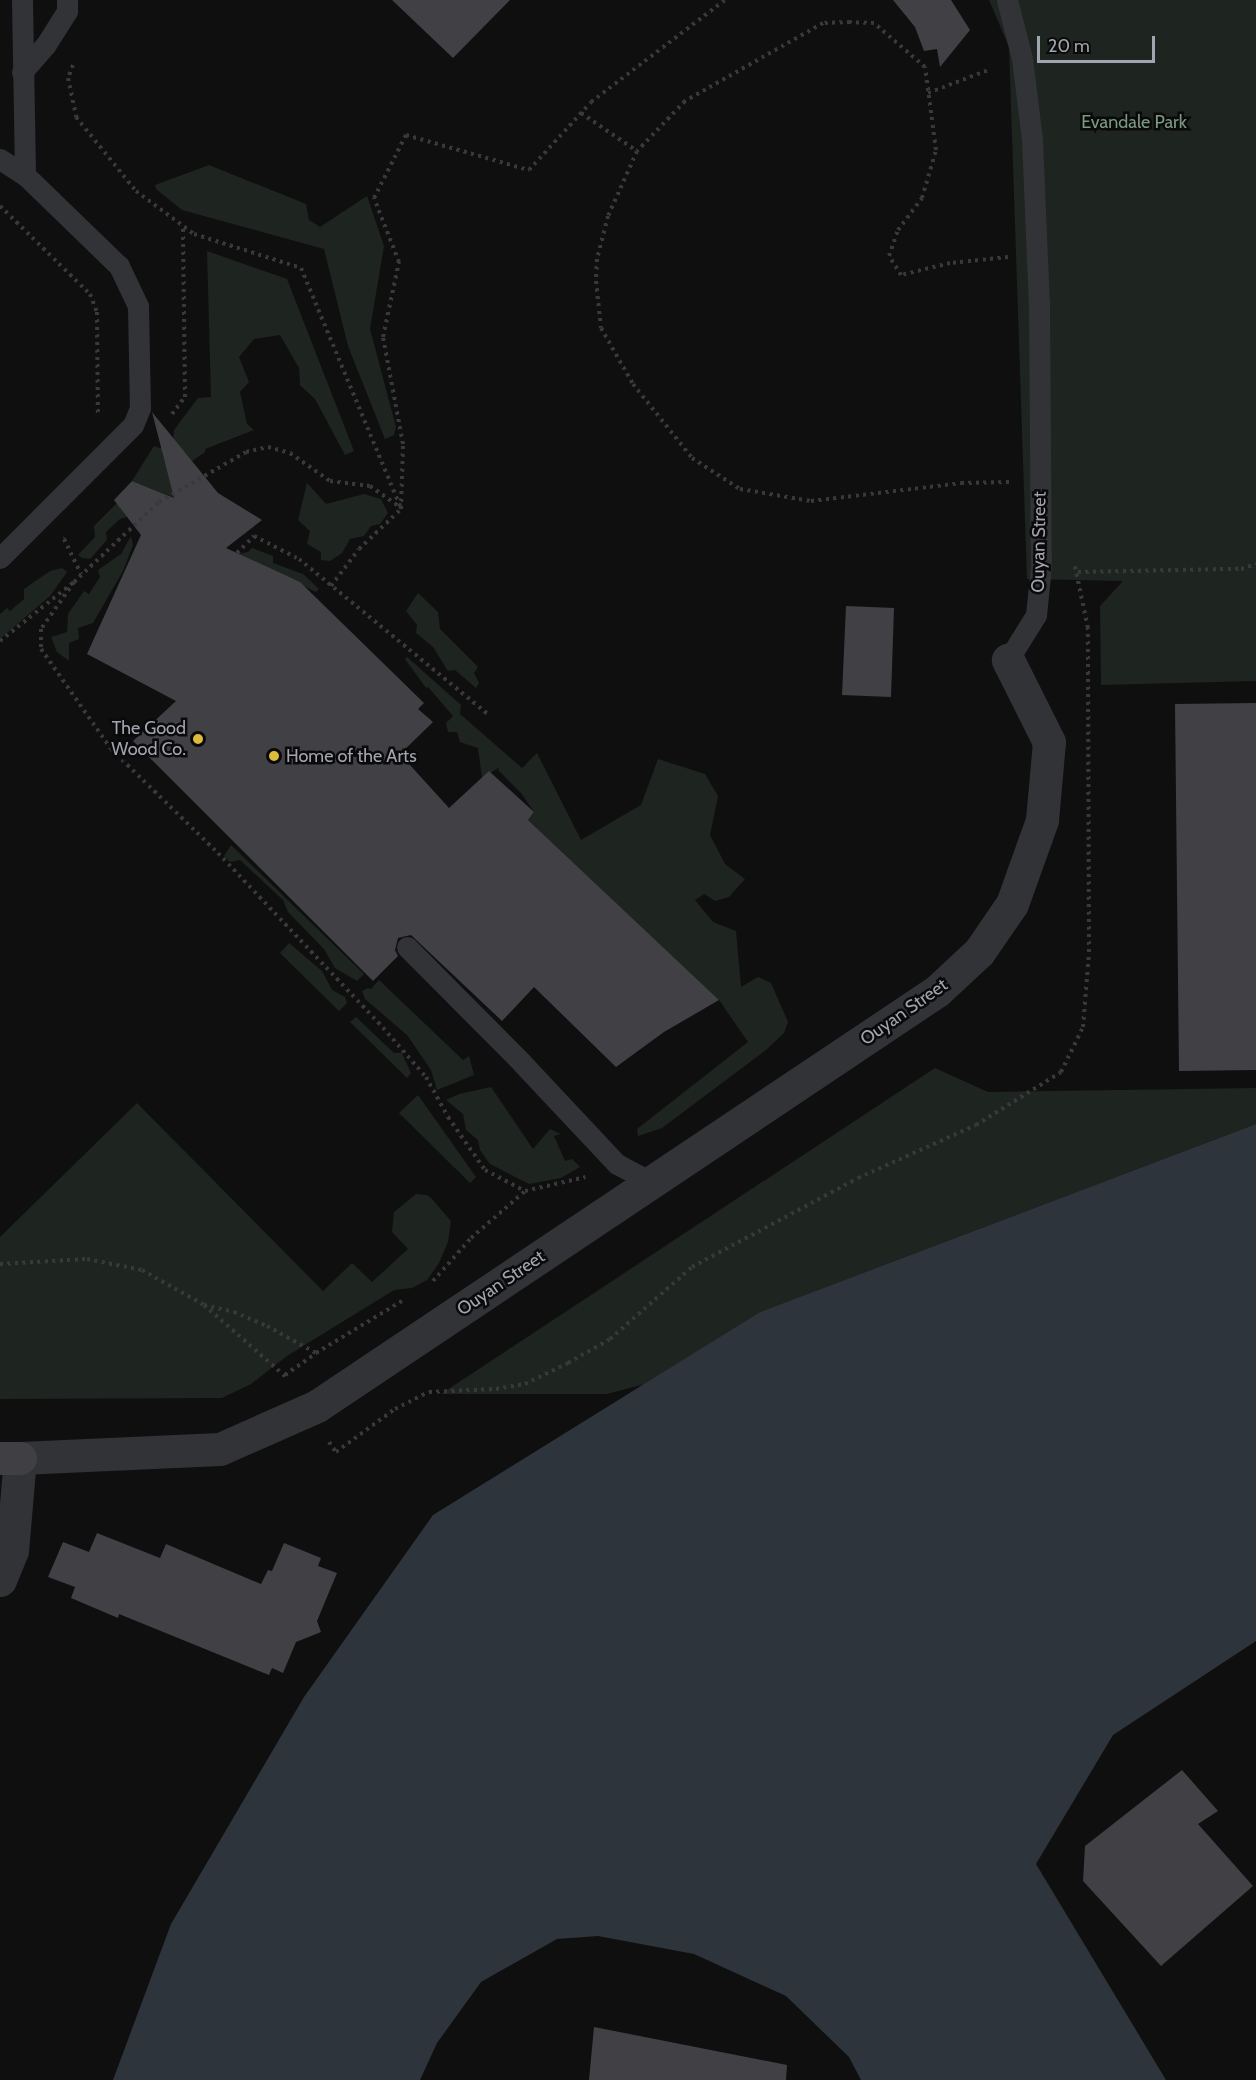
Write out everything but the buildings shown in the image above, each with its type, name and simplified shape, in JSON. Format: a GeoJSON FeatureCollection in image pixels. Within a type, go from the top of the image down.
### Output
{"type":"FeatureCollection","features":[{"type":"Feature","properties":{"kind":"street","name":"Ouyan Street"},"geometry":{"type":"LineString","coordinates":[[10,1458],[220,1449],[316,1406],[937,991],[979,952],[1012,904],[1042,820],[1049,741],[1008,660]]}},
{"type":"Feature","properties":{"kind":"street"},"geometry":{"type":"LineString","coordinates":[[0,1580],[12,1551],[10,1458]]}},
{"type":"Feature","properties":{"kind":"lane"},"geometry":{"type":"LineString","coordinates":[[22,0],[24,175]]}},
{"type":"Feature","properties":{"kind":"lane"},"geometry":{"type":"LineString","coordinates":[[22,72],[45,46],[67,11],[67,0]]}},
{"type":"Feature","properties":{"kind":"lane","name":"Ouyan Street"},"geometry":{"type":"LineString","coordinates":[[1007,0],[1022,58],[1032,139],[1037,254],[1041,566],[1036,615],[1008,660]]}},
{"type":"Feature","properties":{"kind":"lane"},"geometry":{"type":"LineString","coordinates":[[0,159],[24,175],[119,266],[138,306],[140,408],[133,425],[0,558]]}},
{"type":"Feature","properties":{"kind":"lane"},"geometry":{"type":"LineString","coordinates":[[407,947],[522,1063],[617,1164],[651,1182]]}},
{"type":"Feature","properties":{"kind":"path"},"geometry":{"type":"LineString","coordinates":[[331,586],[359,549],[401,508],[403,444],[383,337],[399,262],[374,198],[406,135],[529,170],[591,102],[725,0]]}},
{"type":"Feature","properties":{"kind":"path"},"geometry":{"type":"LineString","coordinates":[[1037,254],[950,263],[901,275],[889,256],[898,230],[922,198],[936,150],[925,67],[874,23],[823,23],[685,101],[637,151],[608,216],[597,259],[596,281],[601,328],[633,384],[692,458],[740,489],[811,501],[961,483],[1040,481]]}},
{"type":"Feature","properties":{"kind":"path"},"geometry":{"type":"LineString","coordinates":[[75,58],[68,78],[75,117],[136,191],[194,234],[301,268],[401,508]]}},
{"type":"Feature","properties":{"kind":"path"},"geometry":{"type":"LineString","coordinates":[[928,93],[1022,58]]}},
{"type":"Feature","properties":{"kind":"path"},"geometry":{"type":"LineString","coordinates":[[581,113],[637,151]]}},
{"type":"Feature","properties":{"kind":"path"},"geometry":{"type":"LineString","coordinates":[[0,206],[90,294],[97,312],[98,418]]}},
{"type":"Feature","properties":{"kind":"path"},"geometry":{"type":"LineString","coordinates":[[0,641],[74,582],[159,502],[246,452],[268,447],[290,453],[330,481],[370,486],[401,508]]}},
{"type":"Feature","properties":{"kind":"path"},"geometry":{"type":"LineString","coordinates":[[237,553],[254,536],[299,559],[488,714]]}},
{"type":"Feature","properties":{"kind":"path"},"geometry":{"type":"LineString","coordinates":[[1078,572],[1241,568],[1256,564]]}},
{"type":"Feature","properties":{"kind":"path"},"geometry":{"type":"LineString","coordinates":[[74,582],[41,629],[41,650],[111,749],[219,853],[378,1022],[426,1077],[448,1117],[485,1170],[525,1191]]}},
{"type":"Feature","properties":{"kind":"path"},"geometry":{"type":"LineString","coordinates":[[428,1287],[471,1238],[525,1191],[575,1181],[617,1164]]}},
{"type":"Feature","properties":{"kind":"path"},"geometry":{"type":"LineString","coordinates":[[0,1264],[87,1259],[142,1270],[204,1305],[234,1312],[267,1326],[316,1353]]}},
{"type":"Feature","properties":{"kind":"path"},"geometry":{"type":"LineString","coordinates":[[285,1375],[316,1353],[411,1296]]}},
{"type":"Feature","properties":{"kind":"green space","name":"Evandale Park"},"geometry":{"type":"Polygon","coordinates":[[[989,0],[1256,0],[1256,681],[1101,685],[1100,606],[1123,581],[1027,579],[1009,47],[989,0]]]}},
{"type":"Feature","properties":{"kind":"green space"},"geometry":{"type":"Polygon","coordinates":[[[209,165],[306,204],[309,220],[320,227],[367,196],[384,246],[370,329],[396,427],[394,435],[385,439],[348,346],[324,249],[182,210],[156,189],[155,185],[209,165]]]}},
{"type":"Feature","properties":{"kind":"green space"},"geometry":{"type":"Polygon","coordinates":[[[207,251],[287,279],[354,451],[345,455],[315,399],[300,385],[299,368],[280,335],[254,339],[239,357],[249,382],[240,392],[247,424],[254,430],[205,449],[205,452],[192,461],[177,445],[162,452],[175,498],[132,481],[154,446],[160,448],[173,441],[174,430],[198,398],[211,397],[207,251]]]}},
{"type":"Feature","properties":{"kind":"green space"},"geometry":{"type":"Polygon","coordinates":[[[307,483],[326,504],[364,494],[381,499],[388,513],[380,524],[371,526],[364,536],[350,539],[342,553],[330,561],[321,560],[321,552],[307,544],[310,531],[298,520],[307,483]]]}},
{"type":"Feature","properties":{"kind":"green space"},"geometry":{"type":"Polygon","coordinates":[[[117,503],[127,517],[120,519],[106,532],[107,540],[90,559],[82,558],[78,555],[95,537],[94,526],[117,503]]]}},
{"type":"Feature","properties":{"kind":"green space"},"geometry":{"type":"Polygon","coordinates":[[[131,536],[133,545],[123,571],[93,623],[78,628],[79,639],[69,643],[69,661],[57,652],[51,637],[67,632],[68,614],[84,591],[89,594],[100,577],[98,570],[121,554],[131,536]]]}},
{"type":"Feature","properties":{"kind":"green space"},"geometry":{"type":"Polygon","coordinates":[[[252,548],[273,556],[273,563],[303,574],[319,589],[316,592],[239,554],[248,552],[252,548]]]}},
{"type":"Feature","properties":{"kind":"green space"},"geometry":{"type":"Polygon","coordinates":[[[62,568],[67,572],[50,596],[0,639],[0,614],[7,608],[10,611],[24,599],[24,589],[50,571],[62,568]]]}},
{"type":"Feature","properties":{"kind":"green space"},"geometry":{"type":"Polygon","coordinates":[[[418,593],[438,612],[440,629],[478,667],[474,673],[479,683],[476,688],[455,670],[448,671],[433,647],[416,633],[417,625],[406,611],[418,593]]]}},
{"type":"Feature","properties":{"kind":"green space"},"geometry":{"type":"Polygon","coordinates":[[[407,657],[461,705],[460,714],[522,768],[537,753],[581,840],[641,805],[658,759],[705,774],[718,796],[710,835],[725,864],[745,879],[729,897],[715,901],[704,894],[695,900],[713,922],[736,931],[741,987],[758,977],[771,983],[788,1022],[784,1033],[766,1050],[662,1128],[638,1136],[637,1129],[748,1042],[719,1000],[528,820],[534,812],[521,793],[498,770],[500,767],[482,778],[478,748],[460,742],[457,732],[448,732],[446,723],[453,716],[428,687],[426,688],[405,659],[407,657]]]}},
{"type":"Feature","properties":{"kind":"green space"},"geometry":{"type":"Polygon","coordinates":[[[231,845],[364,974],[357,981],[335,968],[324,949],[288,912],[283,900],[240,860],[230,862],[224,856],[231,845]]]}},
{"type":"Feature","properties":{"kind":"green space"},"geometry":{"type":"Polygon","coordinates":[[[289,943],[322,971],[332,990],[345,997],[347,1003],[339,1011],[280,953],[289,943]]]}},
{"type":"Feature","properties":{"kind":"green space"},"geometry":{"type":"Polygon","coordinates":[[[379,980],[463,1060],[469,1056],[474,1075],[437,1090],[431,1070],[407,1035],[365,999],[362,991],[371,989],[379,980]]]}},
{"type":"Feature","properties":{"kind":"green space"},"geometry":{"type":"Polygon","coordinates":[[[356,1017],[394,1053],[402,1053],[411,1073],[407,1078],[350,1022],[356,1017]]]}},
{"type":"Feature","properties":{"kind":"green space"},"geometry":{"type":"Polygon","coordinates":[[[935,1068],[988,1092],[1256,1088],[1256,1124],[760,1312],[645,1384],[607,1394],[441,1394],[935,1068]]]}},
{"type":"Feature","properties":{"kind":"green space"},"geometry":{"type":"Polygon","coordinates":[[[491,1087],[533,1149],[550,1129],[561,1134],[554,1136],[565,1161],[572,1159],[580,1167],[561,1178],[529,1184],[490,1164],[480,1150],[478,1140],[466,1130],[463,1114],[446,1100],[459,1094],[491,1087]]]}},
{"type":"Feature","properties":{"kind":"green space"},"geometry":{"type":"Polygon","coordinates":[[[418,1095],[476,1177],[470,1183],[399,1113],[418,1095]]]}},
{"type":"Feature","properties":{"kind":"green space"},"geometry":{"type":"Polygon","coordinates":[[[137,1103],[323,1291],[352,1263],[372,1282],[408,1249],[392,1232],[394,1212],[416,1194],[427,1195],[451,1221],[448,1242],[439,1263],[427,1280],[412,1288],[394,1290],[287,1356],[251,1384],[222,1398],[0,1399],[0,1237],[137,1103]]]}},
{"type":"Feature","properties":{"kind":"shaded area"},"geometry":{"type":"Polygon","coordinates":[[[1256,1124],[1256,1641],[1113,1735],[1036,1864],[1166,2080],[861,2080],[849,2057],[786,1996],[694,1954],[598,1936],[557,1939],[481,1982],[437,2043],[420,2080],[113,2080],[171,1924],[304,1697],[433,1515],[760,1312],[1256,1124]]]}},
{"type":"Feature","properties":{"kind":"place","name":"The Good Wood Co."},"geometry":{"type":"Point","coordinates":[198,739]}},
{"type":"Feature","properties":{"kind":"place","name":"Home of the Arts"},"geometry":{"type":"Point","coordinates":[274,756]}}]}
